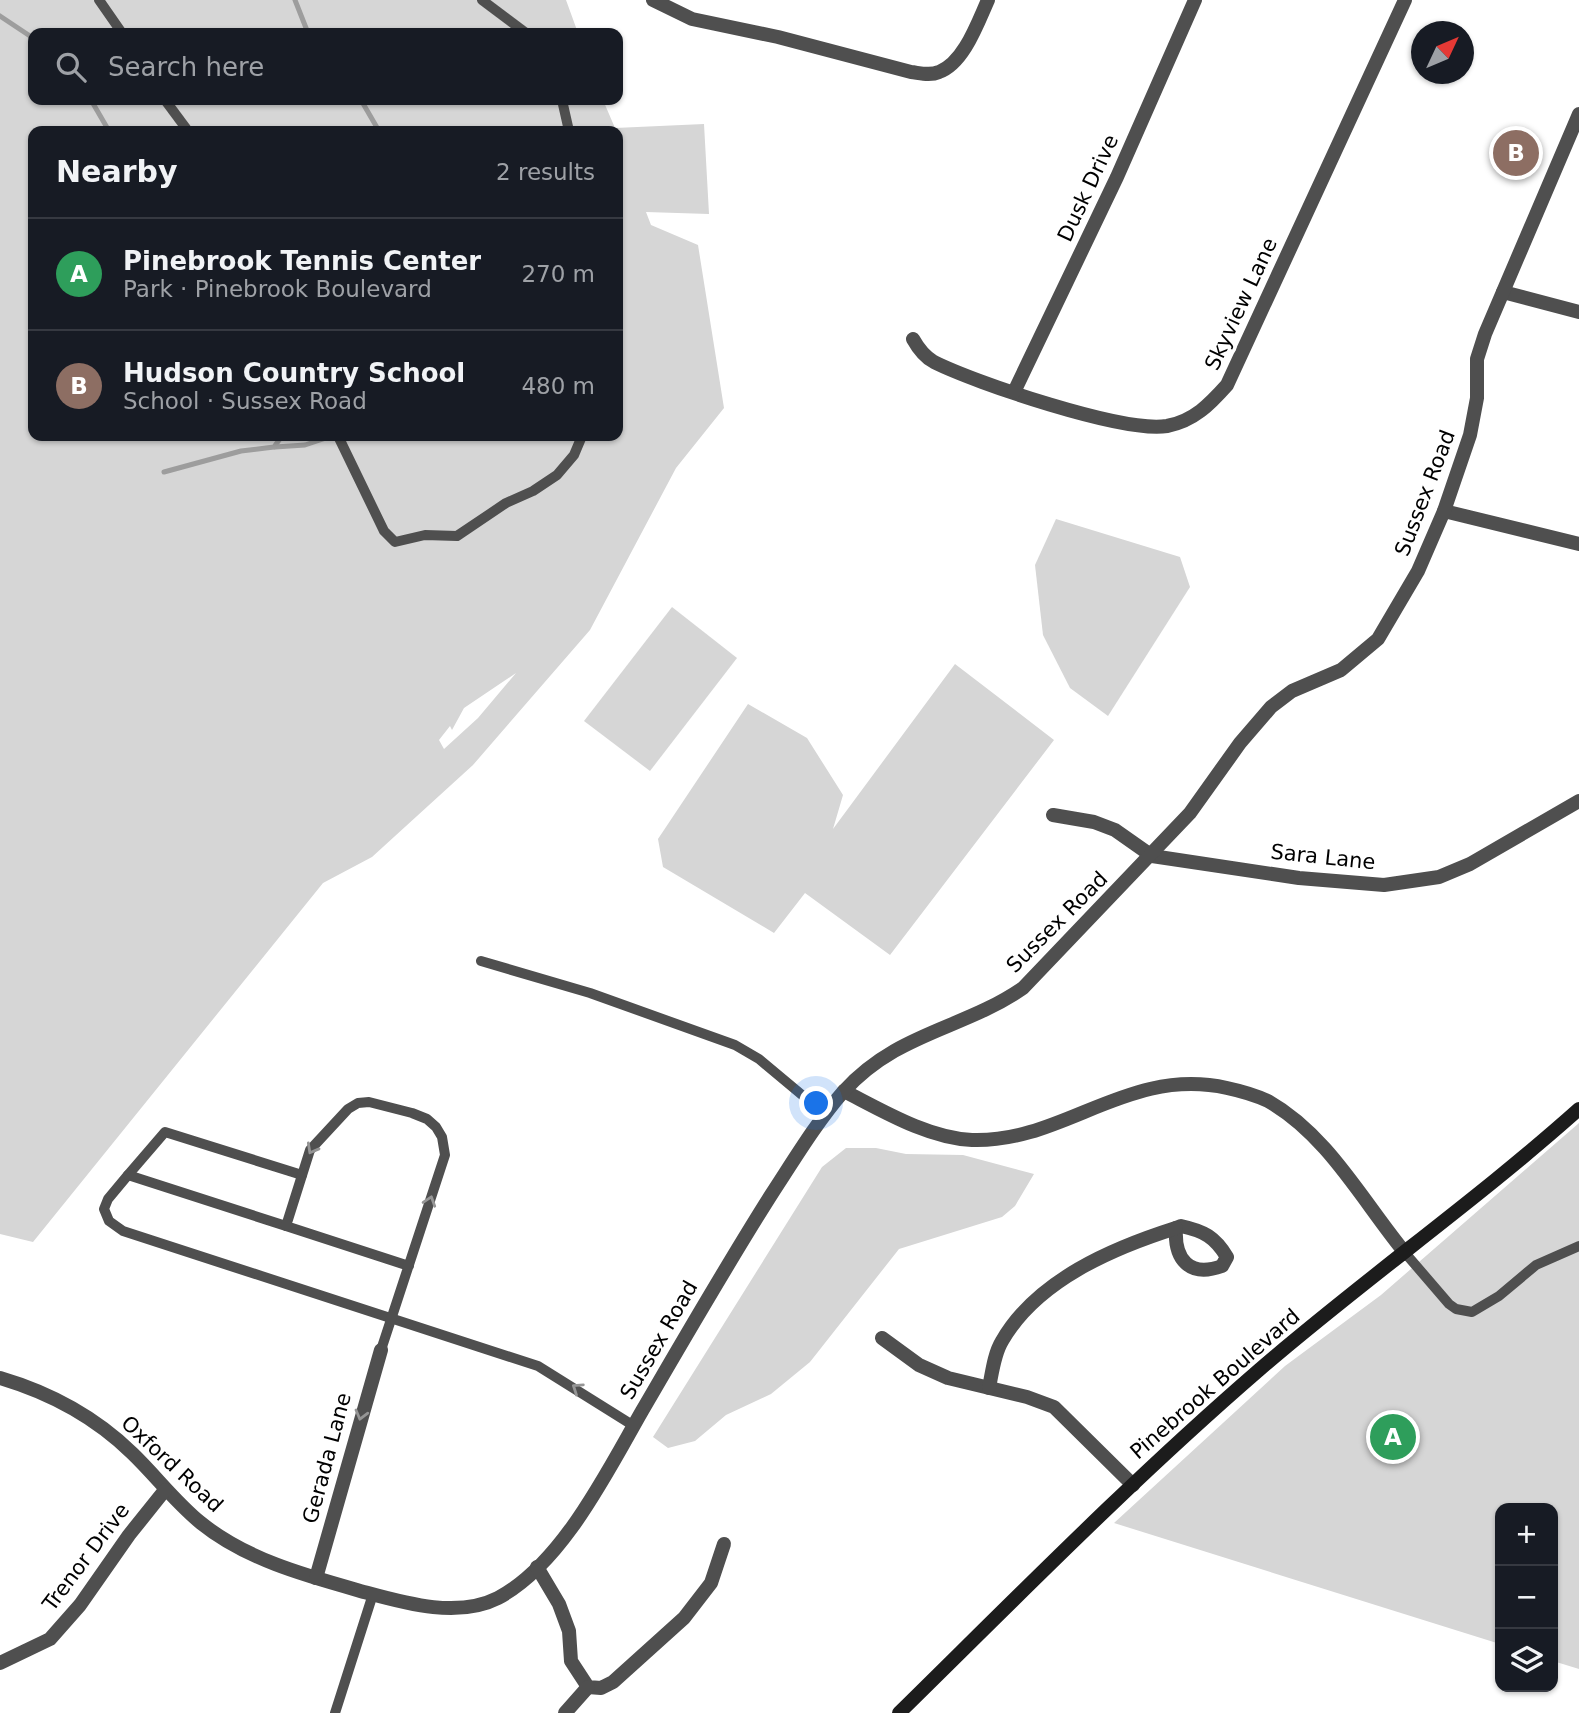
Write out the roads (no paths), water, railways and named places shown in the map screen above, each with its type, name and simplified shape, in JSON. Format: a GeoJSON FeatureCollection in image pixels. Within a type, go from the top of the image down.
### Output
{"type":"FeatureCollection","features":[{"type":"Feature","properties":{"kind":"street"},"geometry":{"type":"LineString","coordinates":[[653,0],[692,19],[778,37],[911,72],[932,74],[942,72],[956,60],[988,0]]}},
{"type":"Feature","properties":{"kind":"street","name":"Dusk Drive"},"geometry":{"type":"LineString","coordinates":[[1014,392],[1117,177],[1195,0]]}},
{"type":"Feature","properties":{"kind":"street","name":"Skyview Lane"},"geometry":{"type":"LineString","coordinates":[[913,339],[932,361],[1014,392],[1139,427],[1182,423],[1208,406],[1227,385],[1405,0]]}},
{"type":"Feature","properties":{"kind":"street","name":"Sussex Road"},"geometry":{"type":"LineString","coordinates":[[316,1578],[373,1594],[441,1608],[462,1607],[496,1599],[527,1579],[550,1555],[591,1498],[740,1243],[844,1091],[891,1050],[938,1027],[996,1006],[1023,988],[1152,856],[1190,813],[1240,743],[1271,707],[1292,691],[1341,670],[1378,639],[1418,571],[1444,511],[1471,435],[1477,398],[1477,359],[1579,114]]}},
{"type":"Feature","properties":{"kind":"street"},"geometry":{"type":"LineString","coordinates":[[1503,292],[1579,312]]}},
{"type":"Feature","properties":{"kind":"street"},"geometry":{"type":"LineString","coordinates":[[1444,511],[1579,544]]}},
{"type":"Feature","properties":{"kind":"street","name":"Sara Lane"},"geometry":{"type":"LineString","coordinates":[[1053,815],[1094,822],[1115,830],[1152,856],[1300,878],[1384,885],[1439,877],[1470,864],[1579,801]]}},
{"type":"Feature","properties":{"kind":"street"},"geometry":{"type":"LineString","coordinates":[[844,1091],[923,1128],[970,1140],[1008,1139],[1147,1088],[1184,1083],[1213,1085],[1242,1092],[1267,1101],[1297,1122],[1329,1154],[1406,1254]]}},
{"type":"Feature","properties":{"kind":"street","name":"Pinebrook Boulevard"},"geometry":{"type":"LineString","coordinates":[[905,1712],[1133,1485],[1261,1368],[1499,1179],[1579,1109]]}},
{"type":"Feature","properties":{"kind":"street"},"geometry":{"type":"LineString","coordinates":[[989,1388],[1000,1343],[1012,1325],[1055,1284],[1126,1244],[1176,1228]]}},
{"type":"Feature","properties":{"kind":"street"},"geometry":{"type":"LineString","coordinates":[[882,1338],[919,1365],[948,1378],[1054,1407],[1133,1485]]}},
{"type":"Feature","properties":{"kind":"street","name":"Gerada Lane"},"geometry":{"type":"LineString","coordinates":[[316,1578],[381,1350]]}},
{"type":"Feature","properties":{"kind":"street","name":"Oxford Road"},"geometry":{"type":"LineString","coordinates":[[0,1378],[30,1387],[70,1405],[134,1455],[165,1490],[204,1525],[250,1553],[316,1578]]}},
{"type":"Feature","properties":{"kind":"street","name":"Trenor Drive"},"geometry":{"type":"LineString","coordinates":[[0,1663],[50,1639],[80,1605],[129,1535],[165,1490]]}},
{"type":"Feature","properties":{"kind":"street"},"geometry":{"type":"LineString","coordinates":[[588,1687],[601,1688],[613,1682],[684,1618],[711,1583],[724,1544]]}},
{"type":"Feature","properties":{"kind":"street"},"geometry":{"type":"LineString","coordinates":[[537,1567],[559,1604],[569,1631],[571,1661],[588,1687]]}},
{"type":"Feature","properties":{"kind":"street"},"geometry":{"type":"LineString","coordinates":[[565,1713],[588,1687]]}},
{"type":"Feature","properties":{"kind":"lane"},"geometry":{"type":"LineString","coordinates":[[99,0],[119,28]]}},
{"type":"Feature","properties":{"kind":"lane"},"geometry":{"type":"LineString","coordinates":[[482,0],[519,28]]}},
{"type":"Feature","properties":{"kind":"lane"},"geometry":{"type":"LineString","coordinates":[[169,105],[184,126]]}},
{"type":"Feature","properties":{"kind":"lane"},"geometry":{"type":"LineString","coordinates":[[563,105],[568,126]]}},
{"type":"Feature","properties":{"kind":"lane"},"geometry":{"type":"LineString","coordinates":[[340,441],[384,531],[395,542],[425,535],[457,536],[506,503],[533,491],[557,475],[574,454],[580,441]]}},
{"type":"Feature","properties":{"kind":"lane"},"geometry":{"type":"LineString","coordinates":[[481,961],[590,993],[735,1045],[759,1059],[826,1115]]}},
{"type":"Feature","properties":{"kind":"lane"},"geometry":{"type":"LineString","coordinates":[[286,1226],[310,1150],[317,1140],[358,1103],[369,1102],[427,1119],[442,1137],[445,1155],[381,1350]]}},
{"type":"Feature","properties":{"kind":"lane"},"geometry":{"type":"LineString","coordinates":[[302,1175],[165,1132],[108,1199],[104,1209],[109,1221],[123,1231],[538,1366],[634,1426]]}},
{"type":"Feature","properties":{"kind":"lane"},"geometry":{"type":"LineString","coordinates":[[128,1175],[409,1266]]}},
{"type":"Feature","properties":{"kind":"lane"},"geometry":{"type":"LineString","coordinates":[[1406,1254],[1449,1304],[1456,1309],[1472,1312],[1499,1296],[1536,1265],[1579,1246]]}},
{"type":"Feature","properties":{"kind":"lane"},"geometry":{"type":"LineString","coordinates":[[335,1713],[373,1594]]}},
{"type":"Feature","properties":{"kind":"waterway"},"geometry":{"type":"LineString","coordinates":[[295,0],[306,28]]}},
{"type":"Feature","properties":{"kind":"waterway"},"geometry":{"type":"LineString","coordinates":[[0,16],[28,35]]}},
{"type":"Feature","properties":{"kind":"waterway"},"geometry":{"type":"LineString","coordinates":[[94,105],[106,126]]}},
{"type":"Feature","properties":{"kind":"waterway"},"geometry":{"type":"LineString","coordinates":[[364,105],[376,126]]}},
{"type":"Feature","properties":{"kind":"waterway"},"geometry":{"type":"LineString","coordinates":[[164,472],[241,451],[274,447],[278,441]]}},
{"type":"Feature","properties":{"kind":"waterway"},"geometry":{"type":"LineString","coordinates":[[275,447],[305,445],[317,441]]}},
{"type":"Feature","properties":{"kind":"place","name":"Hudson Country School"},"geometry":{"type":"Point","coordinates":[1516,153]}},
{"type":"Feature","properties":{"kind":"place","name":"Pinebrook Tennis Center"},"geometry":{"type":"Point","coordinates":[1393,1437]}}]}
